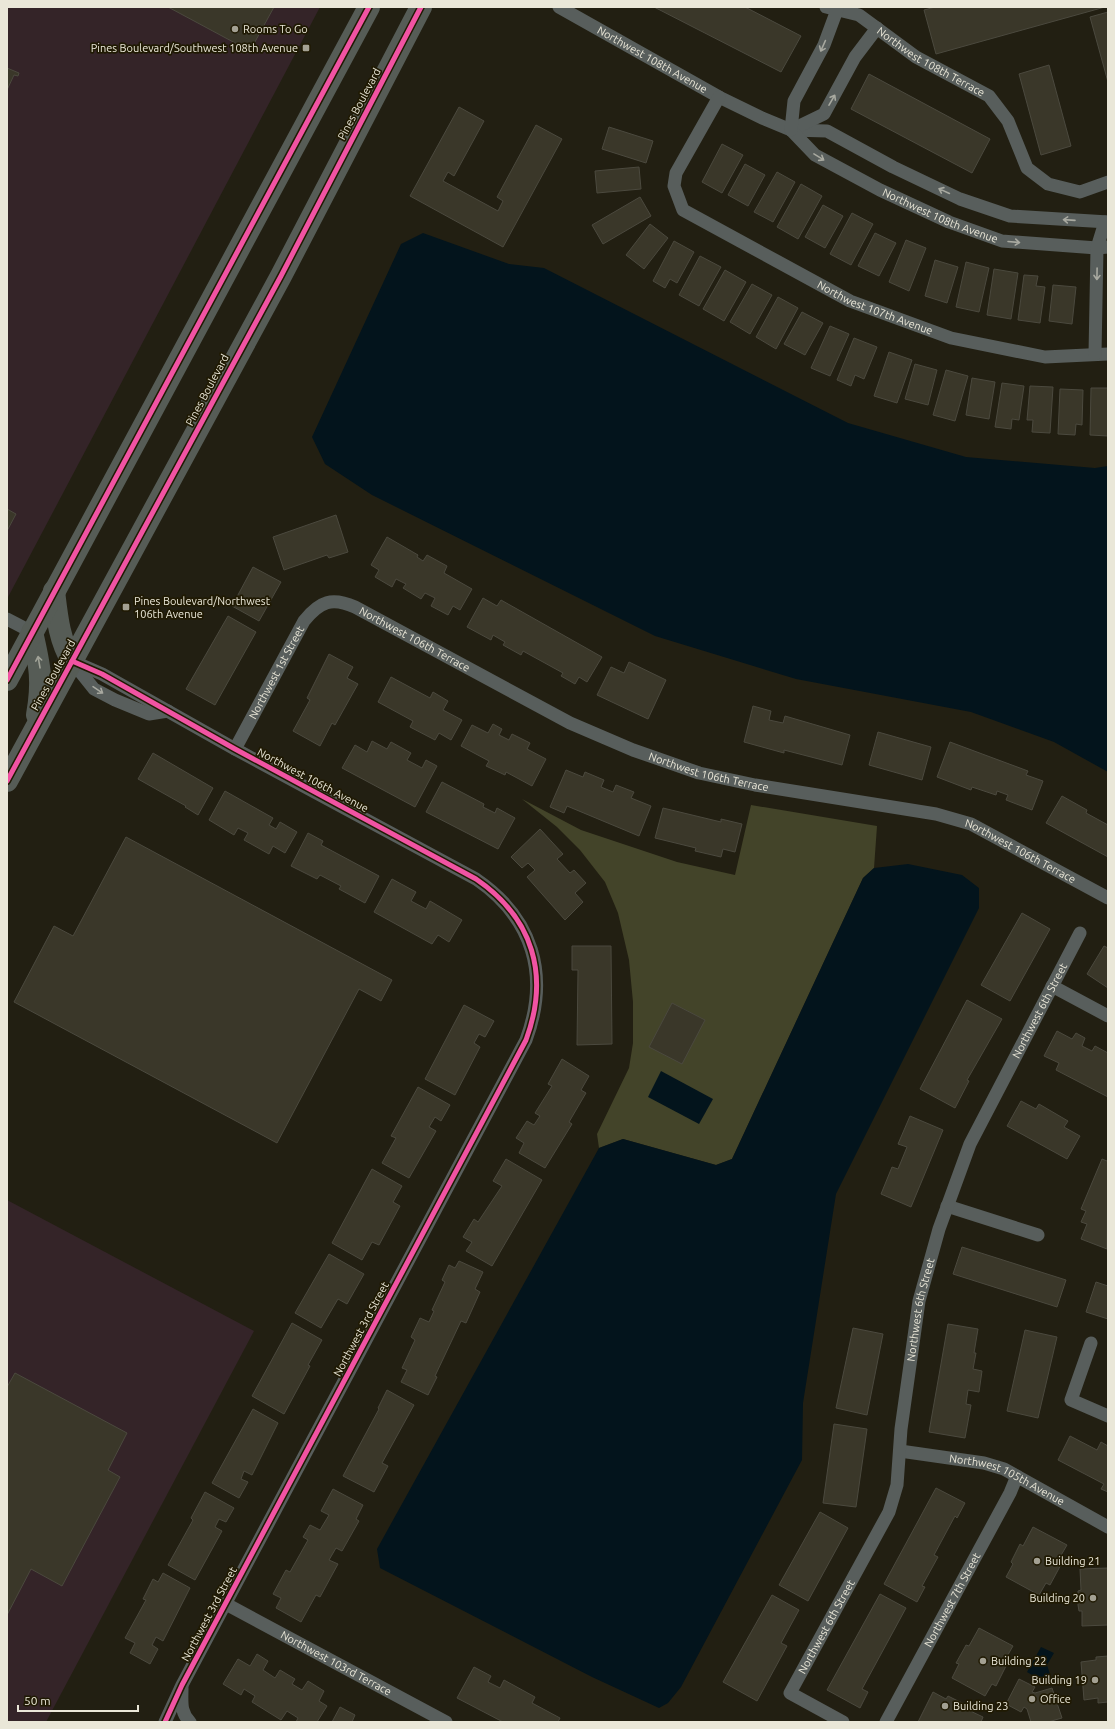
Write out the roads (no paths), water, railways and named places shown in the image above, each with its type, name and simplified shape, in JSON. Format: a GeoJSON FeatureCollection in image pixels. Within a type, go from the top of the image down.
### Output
{"type":"FeatureCollection","features":[{"type":"Feature","properties":{"kind":"highway"},"geometry":{"type":"LineString","coordinates":[[9,670],[32,632],[369,7]]}},
{"type":"Feature","properties":{"kind":"highway","name":"Pines Boulevard"},"geometry":{"type":"LineString","coordinates":[[7,781],[281,276],[421,7]]}},
{"type":"Feature","properties":{"kind":"highway"},"geometry":{"type":"LineString","coordinates":[[54,591],[59,630],[64,649],[72,662]]}},
{"type":"Feature","properties":{"kind":"highway"},"geometry":{"type":"LineString","coordinates":[[32,632],[40,664],[41,690],[35,728]]}},
{"type":"Feature","properties":{"kind":"street","name":"Northwest 108th Avenue"},"geometry":{"type":"LineString","coordinates":[[559,7],[719,96],[791,130],[815,155],[880,190],[949,222],[1002,241],[1102,248]]}},
{"type":"Feature","properties":{"kind":"street","name":"Northwest 108th Terrace"},"geometry":{"type":"LineString","coordinates":[[831,8],[859,15],[916,58],[990,96],[1008,121],[1027,168],[1048,184],[1080,192],[1108,182]]}},
{"type":"Feature","properties":{"kind":"street"},"geometry":{"type":"LineString","coordinates":[[791,130],[794,101],[824,45],[831,8]]}},
{"type":"Feature","properties":{"kind":"street"},"geometry":{"type":"LineString","coordinates":[[791,130],[824,114],[855,57],[877,28]]}},
{"type":"Feature","properties":{"kind":"street","name":"Northwest 107th Avenue"},"geometry":{"type":"LineString","coordinates":[[719,96],[676,173],[674,186],[683,210],[850,301],[951,338],[1045,356],[1102,354]]}},
{"type":"Feature","properties":{"kind":"street","name":"Northwest 108th Avenue"},"geometry":{"type":"LineString","coordinates":[[791,130],[827,131],[893,167],[960,199],[1010,216],[1107,224]]}},
{"type":"Feature","properties":{"kind":"street"},"geometry":{"type":"LineString","coordinates":[[1102,354],[1102,248],[1107,224]]}},
{"type":"Feature","properties":{"kind":"street","name":"Northwest 106th Terrace"},"geometry":{"type":"LineString","coordinates":[[325,603],[342,602],[355,607],[570,722],[633,750],[699,773],[755,785],[936,814],[971,824],[1108,898]]}},
{"type":"Feature","properties":{"kind":"street","name":"Northwest 1st Street"},"geometry":{"type":"LineString","coordinates":[[235,749],[304,621],[316,607],[325,603]]}},
{"type":"Feature","properties":{"kind":"street"},"geometry":{"type":"LineString","coordinates":[[7,619],[32,632]]}},
{"type":"Feature","properties":{"kind":"street","name":"Northwest 106th Avenue"},"geometry":{"type":"LineString","coordinates":[[72,662],[94,689],[115,700],[149,714],[168,711],[235,749],[476,879],[499,896],[507,904],[527,935]]}},
{"type":"Feature","properties":{"kind":"street","name":"Northwest 6th Street"},"geometry":{"type":"LineString","coordinates":[[843,1722],[790,1693],[889,1512],[897,1485],[901,1429],[919,1302],[947,1206],[970,1144],[1080,933]]}},
{"type":"Feature","properties":{"kind":"street","name":"Northwest 3rd Street"},"geometry":{"type":"LineString","coordinates":[[165,1722],[182,1685],[526,1040],[535,1011],[538,986],[535,961],[527,935]]}},
{"type":"Feature","properties":{"kind":"street"},"geometry":{"type":"LineString","coordinates":[[1052,986],[1108,1016]]}},
{"type":"Feature","properties":{"kind":"street"},"geometry":{"type":"LineString","coordinates":[[947,1206],[1038,1235]]}},
{"type":"Feature","properties":{"kind":"street"},"geometry":{"type":"LineString","coordinates":[[1091,1343],[1071,1400],[1108,1416]]}},
{"type":"Feature","properties":{"kind":"street","name":"Northwest 105th Avenue"},"geometry":{"type":"LineString","coordinates":[[900,1451],[984,1463],[1004,1469],[1108,1527]]}},
{"type":"Feature","properties":{"kind":"street","name":"Northwest 7th Street"},"geometry":{"type":"LineString","coordinates":[[886,1722],[1010,1493],[1017,1476]]}},
{"type":"Feature","properties":{"kind":"street","name":"Northwest 103rd Terrace"},"geometry":{"type":"LineString","coordinates":[[226,1604],[446,1722]]}},
{"type":"Feature","properties":{"kind":"street"},"geometry":{"type":"LineString","coordinates":[[182,1685],[181,1708],[184,1717],[190,1722]]}},
{"type":"Feature","properties":{"kind":"water"},"geometry":{"type":"Polygon","coordinates":[[[423,233],[509,264],[544,268],[848,423],[966,457],[1095,468],[1108,466],[1108,772],[1054,742],[971,712],[796,679],[655,636],[372,495],[325,464],[312,437],[401,244],[423,233]]]}},
{"type":"Feature","properties":{"kind":"water"},"geometry":{"type":"Polygon","coordinates":[[[908,864],[962,875],[979,888],[979,908],[836,1194],[803,1403],[802,1460],[681,1687],[668,1703],[659,1708],[592,1677],[380,1568],[377,1549],[599,1148],[623,1139],[716,1165],[732,1159],[863,878],[874,868],[908,864]]]}},
{"type":"Feature","properties":{"kind":"water"},"geometry":{"type":"Polygon","coordinates":[[[661,1071],[713,1099],[699,1124],[648,1097],[661,1071]]]}},
{"type":"Feature","properties":{"kind":"water"},"geometry":{"type":"Polygon","coordinates":[[[1041,1647],[1054,1653],[1047,1665],[1051,1677],[1042,1681],[1027,1672],[1041,1647]]]}},
{"type":"Feature","properties":{"kind":"place","name":"Rooms To Go"},"geometry":{"type":"Point","coordinates":[235,29]}},
{"type":"Feature","properties":{"kind":"place","name":"Pines Boulevard/Southwest 108th Avenue"},"geometry":{"type":"Point","coordinates":[306,48]}},
{"type":"Feature","properties":{"kind":"place","name":"Pines Boulevard/Northwest 106th Avenue"},"geometry":{"type":"Point","coordinates":[126,607]}},
{"type":"Feature","properties":{"kind":"place","name":"Building 21"},"geometry":{"type":"Point","coordinates":[1037,1561]}},
{"type":"Feature","properties":{"kind":"place","name":"Building 20"},"geometry":{"type":"Point","coordinates":[1093,1598]}},
{"type":"Feature","properties":{"kind":"place","name":"Building 22"},"geometry":{"type":"Point","coordinates":[983,1661]}},
{"type":"Feature","properties":{"kind":"place","name":"Building 19"},"geometry":{"type":"Point","coordinates":[1095,1680]}},
{"type":"Feature","properties":{"kind":"place","name":"Office"},"geometry":{"type":"Point","coordinates":[1032,1699]}},
{"type":"Feature","properties":{"kind":"place","name":"Building 23"},"geometry":{"type":"Point","coordinates":[945,1706]}}]}
